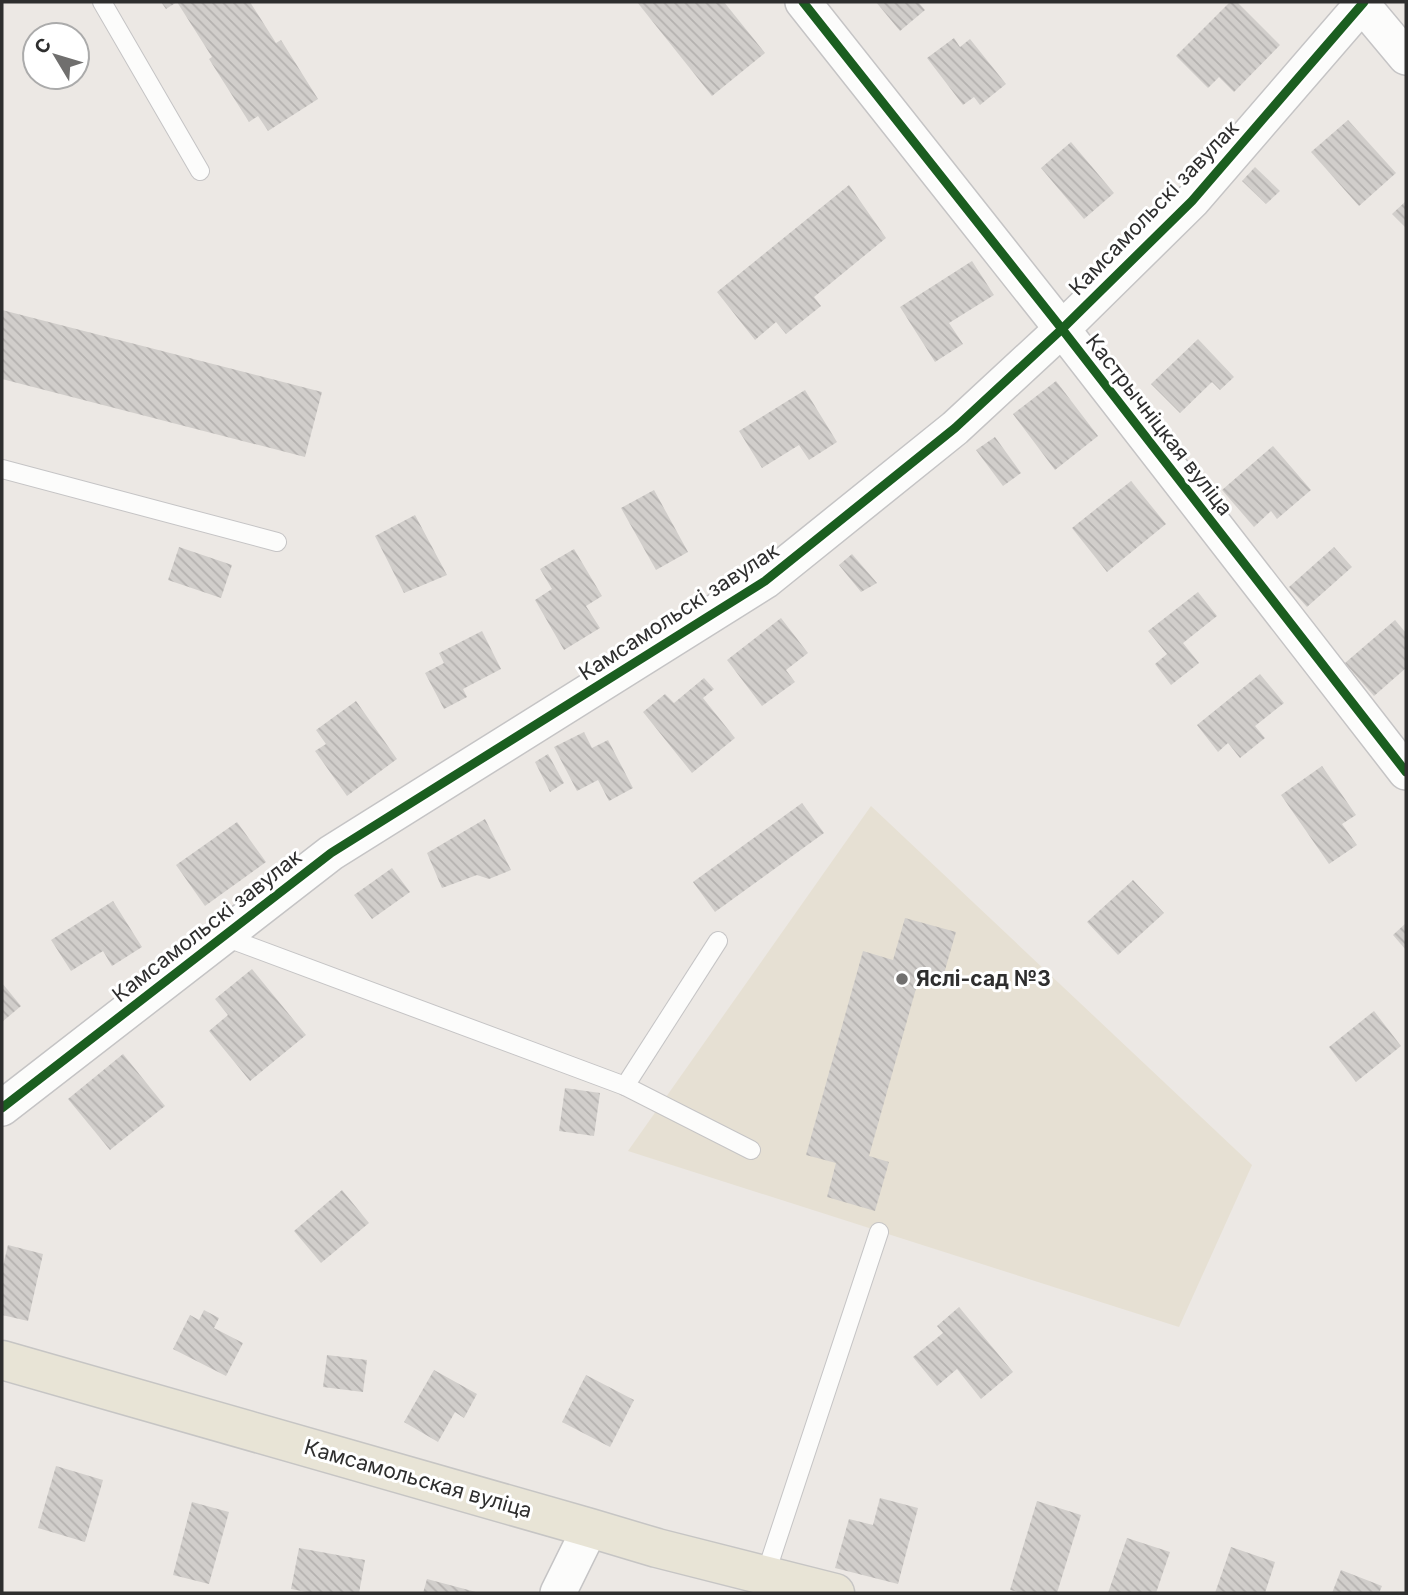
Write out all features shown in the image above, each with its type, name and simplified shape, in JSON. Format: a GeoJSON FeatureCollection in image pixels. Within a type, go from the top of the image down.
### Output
{"type":"FeatureCollection","features":[{"type":"Feature","properties":{"kind":"main road","name":"Камсамольская вуліца"},"geometry":{"type":"LineString","coordinates":[[2,1360],[657,1548],[835,1593]]}},
{"type":"Feature","properties":{"kind":"street","name":"Кастрычніцкая вуліца"},"geometry":{"type":"LineString","coordinates":[[803,2],[1062,329],[1406,772]]}},
{"type":"Feature","properties":{"kind":"street","name":"Камсамольскі завулак"},"geometry":{"type":"LineString","coordinates":[[2,1108],[331,853],[765,581],[955,428],[1062,329],[1192,201],[1362,3]]}},
{"type":"Feature","properties":{"kind":"street"},"geometry":{"type":"LineString","coordinates":[[1362,3],[1406,57]]}},
{"type":"Feature","properties":{"kind":"street"},"geometry":{"type":"LineString","coordinates":[[558,1593],[590,1528]]}},
{"type":"Feature","properties":{"kind":"lane"},"geometry":{"type":"LineString","coordinates":[[102,2],[201,171]]}},
{"type":"Feature","properties":{"kind":"lane"},"geometry":{"type":"LineString","coordinates":[[2,469],[277,542]]}},
{"type":"Feature","properties":{"kind":"lane"},"geometry":{"type":"LineString","coordinates":[[222,936],[625,1086],[751,1150]]}},
{"type":"Feature","properties":{"kind":"lane"},"geometry":{"type":"LineString","coordinates":[[625,1086],[718,941]]}},
{"type":"Feature","properties":{"kind":"lane"},"geometry":{"type":"LineString","coordinates":[[765,1576],[880,1232]]}},
{"type":"Feature","properties":{"kind":"shaded area","name":"Яслі-сад №3"},"geometry":{"type":"Polygon","coordinates":[[[871,806],[1252,1165],[1179,1327],[628,1151],[871,806]]]}},
{"type":"Feature","properties":{"kind":"building"},"geometry":{"type":"Polygon","coordinates":[[[161,2],[177,2],[166,9],[161,2]]]}},
{"type":"Feature","properties":{"kind":"building"},"geometry":{"type":"Polygon","coordinates":[[[177,2],[250,2],[276,43],[281,40],[318,99],[268,131],[258,116],[249,122],[177,2]]]}},
{"type":"Feature","properties":{"kind":"building"},"geometry":{"type":"Polygon","coordinates":[[[637,2],[724,2],[765,53],[712,96],[637,2]]]}},
{"type":"Feature","properties":{"kind":"building"},"geometry":{"type":"Polygon","coordinates":[[[876,2],[918,2],[925,10],[900,31],[876,2]]]}},
{"type":"Feature","properties":{"kind":"building"},"geometry":{"type":"Polygon","coordinates":[[[1230,2],[1237,2],[1280,45],[1234,92],[1219,77],[1208,88],[1176,56],[1230,2]]]}},
{"type":"Feature","properties":{"kind":"building"},"geometry":{"type":"Polygon","coordinates":[[[954,38],[960,47],[970,39],[1006,84],[980,105],[974,97],[963,105],[927,58],[954,38]]]}},
{"type":"Feature","properties":{"kind":"building"},"geometry":{"type":"Polygon","coordinates":[[[1348,120],[1396,173],[1359,206],[1311,152],[1348,120]]]}},
{"type":"Feature","properties":{"kind":"building"},"geometry":{"type":"Polygon","coordinates":[[[1071,142],[1114,193],[1084,219],[1041,168],[1071,142]]]}},
{"type":"Feature","properties":{"kind":"building"},"geometry":{"type":"Polygon","coordinates":[[[1255,167],[1280,191],[1266,204],[1242,181],[1255,167]]]}},
{"type":"Feature","properties":{"kind":"building"},"geometry":{"type":"Polygon","coordinates":[[[849,185],[886,238],[814,297],[821,306],[786,334],[776,322],[755,340],[717,292],[849,185]]]}},
{"type":"Feature","properties":{"kind":"building"},"geometry":{"type":"Polygon","coordinates":[[[1406,201],[1406,228],[1392,214],[1406,201]]]}},
{"type":"Feature","properties":{"kind":"building"},"geometry":{"type":"Polygon","coordinates":[[[972,261],[994,295],[949,323],[963,344],[935,362],[900,307],[972,261]]]}},
{"type":"Feature","properties":{"kind":"building"},"geometry":{"type":"Polygon","coordinates":[[[2,310],[322,392],[305,457],[2,379],[2,310]]]}},
{"type":"Feature","properties":{"kind":"building"},"geometry":{"type":"Polygon","coordinates":[[[1198,339],[1234,377],[1220,390],[1212,382],[1180,413],[1151,384],[1198,339]]]}},
{"type":"Feature","properties":{"kind":"building"},"geometry":{"type":"Polygon","coordinates":[[[1056,381],[1098,436],[1055,470],[1013,414],[1056,381]]]}},
{"type":"Feature","properties":{"kind":"building"},"geometry":{"type":"Polygon","coordinates":[[[805,390],[837,442],[809,460],[799,445],[762,468],[739,431],[805,390]]]}},
{"type":"Feature","properties":{"kind":"building"},"geometry":{"type":"Polygon","coordinates":[[[995,437],[1021,473],[1003,486],[976,450],[995,437]]]}},
{"type":"Feature","properties":{"kind":"building"},"geometry":{"type":"Polygon","coordinates":[[[1273,446],[1311,490],[1277,519],[1271,511],[1254,527],[1222,490],[1273,446]]]}},
{"type":"Feature","properties":{"kind":"building"},"geometry":{"type":"Polygon","coordinates":[[[1131,481],[1166,524],[1107,572],[1072,528],[1131,481]]]}},
{"type":"Feature","properties":{"kind":"building"},"geometry":{"type":"Polygon","coordinates":[[[654,490],[688,552],[656,570],[621,508],[654,490]]]}},
{"type":"Feature","properties":{"kind":"building"},"geometry":{"type":"Polygon","coordinates":[[[415,515],[447,575],[404,593],[375,536],[415,515]]]}},
{"type":"Feature","properties":{"kind":"building"},"geometry":{"type":"Polygon","coordinates":[[[179,547],[232,565],[221,598],[168,580],[179,547]]]}},
{"type":"Feature","properties":{"kind":"building"},"geometry":{"type":"Polygon","coordinates":[[[1334,547],[1352,567],[1307,607],[1289,587],[1334,547]]]}},
{"type":"Feature","properties":{"kind":"building"},"geometry":{"type":"Polygon","coordinates":[[[574,549],[602,596],[586,606],[600,628],[564,650],[535,600],[552,589],[540,569],[574,549]]]}},
{"type":"Feature","properties":{"kind":"building"},"geometry":{"type":"Polygon","coordinates":[[[852,554],[877,583],[861,592],[839,565],[852,554]]]}},
{"type":"Feature","properties":{"kind":"building"},"geometry":{"type":"Polygon","coordinates":[[[1198,592],[1217,616],[1183,643],[1199,663],[1171,685],[1155,664],[1167,654],[1148,631],[1198,592]]]}},
{"type":"Feature","properties":{"kind":"building"},"geometry":{"type":"Polygon","coordinates":[[[781,618],[808,653],[786,670],[795,682],[762,706],[727,660],[781,618]]]}},
{"type":"Feature","properties":{"kind":"building"},"geometry":{"type":"Polygon","coordinates":[[[1395,620],[1406,633],[1406,668],[1374,696],[1345,663],[1395,620]]]}},
{"type":"Feature","properties":{"kind":"building"},"geometry":{"type":"Polygon","coordinates":[[[482,631],[501,669],[463,689],[467,697],[444,709],[425,673],[444,663],[439,653],[482,631]]]}},
{"type":"Feature","properties":{"kind":"building"},"geometry":{"type":"Polygon","coordinates":[[[1260,674],[1284,703],[1255,726],[1265,738],[1240,758],[1228,743],[1218,752],[1197,725],[1260,674]]]}},
{"type":"Feature","properties":{"kind":"building"},"geometry":{"type":"Polygon","coordinates":[[[704,678],[714,689],[703,698],[735,738],[692,773],[643,712],[665,694],[674,703],[704,678]]]}},
{"type":"Feature","properties":{"kind":"building"},"geometry":{"type":"Polygon","coordinates":[[[356,701],[397,759],[347,796],[315,751],[326,744],[316,730],[356,701]]]}},
{"type":"Feature","properties":{"kind":"building"},"geometry":{"type":"Polygon","coordinates":[[[584,732],[592,748],[608,740],[633,788],[609,801],[598,780],[577,791],[554,747],[584,732]]]}},
{"type":"Feature","properties":{"kind":"building"},"geometry":{"type":"Polygon","coordinates":[[[548,754],[564,783],[550,792],[535,762],[548,754]]]}},
{"type":"Feature","properties":{"kind":"building"},"geometry":{"type":"Polygon","coordinates":[[[1322,766],[1356,815],[1342,824],[1357,845],[1329,864],[1281,795],[1322,766]]]}},
{"type":"Feature","properties":{"kind":"building"},"geometry":{"type":"Polygon","coordinates":[[[802,803],[824,833],[715,912],[693,882],[802,803]]]}},
{"type":"Feature","properties":{"kind":"building"},"geometry":{"type":"Polygon","coordinates":[[[485,819],[511,870],[489,879],[477,875],[442,888],[427,853],[485,819]]]}},
{"type":"Feature","properties":{"kind":"building"},"geometry":{"type":"Polygon","coordinates":[[[237,822],[266,862],[205,906],[176,865],[237,822]]]}},
{"type":"Feature","properties":{"kind":"building"},"geometry":{"type":"Polygon","coordinates":[[[392,868],[410,892],[372,919],[354,895],[392,868]]]}},
{"type":"Feature","properties":{"kind":"building"},"geometry":{"type":"Polygon","coordinates":[[[1133,880],[1164,913],[1118,955],[1087,922],[1133,880]]]}},
{"type":"Feature","properties":{"kind":"building"},"geometry":{"type":"Polygon","coordinates":[[[113,901],[142,947],[112,966],[103,951],[71,971],[51,940],[113,901]]]}},
{"type":"Feature","properties":{"kind":"building"},"geometry":{"type":"Polygon","coordinates":[[[905,918],[956,932],[941,984],[919,978],[869,1156],[889,1162],[875,1211],[827,1197],[836,1163],[806,1155],[863,951],[893,960],[905,918]]]}},
{"type":"Feature","properties":{"kind":"building"},"geometry":{"type":"Polygon","coordinates":[[[1406,923],[1406,950],[1393,935],[1406,923]]]}},
{"type":"Feature","properties":{"kind":"building"},"geometry":{"type":"Polygon","coordinates":[[[252,969],[306,1035],[250,1081],[209,1031],[228,1015],[215,999],[252,969]]]}},
{"type":"Feature","properties":{"kind":"building"},"geometry":{"type":"Polygon","coordinates":[[[2,983],[21,1006],[2,1022],[2,983]]]}},
{"type":"Feature","properties":{"kind":"building"},"geometry":{"type":"Polygon","coordinates":[[[1374,1011],[1401,1046],[1356,1082],[1329,1047],[1374,1011]]]}},
{"type":"Feature","properties":{"kind":"building"},"geometry":{"type":"Polygon","coordinates":[[[123,1054],[165,1106],[110,1150],[68,1099],[123,1054]]]}},
{"type":"Feature","properties":{"kind":"building"},"geometry":{"type":"Polygon","coordinates":[[[565,1088],[600,1093],[594,1136],[559,1131],[565,1088]]]}},
{"type":"Feature","properties":{"kind":"building"},"geometry":{"type":"Polygon","coordinates":[[[342,1190],[369,1223],[321,1263],[294,1231],[342,1190]]]}},
{"type":"Feature","properties":{"kind":"building"},"geometry":{"type":"Polygon","coordinates":[[[8,1245],[43,1254],[28,1321],[2,1315],[2,1270],[8,1245]]]}},
{"type":"Feature","properties":{"kind":"building"},"geometry":{"type":"Polygon","coordinates":[[[959,1307],[1013,1372],[981,1399],[957,1369],[937,1386],[913,1357],[943,1333],[937,1326],[959,1307]]]}},
{"type":"Feature","properties":{"kind":"building"},"geometry":{"type":"Polygon","coordinates":[[[204,1310],[219,1318],[214,1328],[243,1343],[226,1376],[173,1349],[190,1315],[199,1320],[204,1310]]]}},
{"type":"Feature","properties":{"kind":"building"},"geometry":{"type":"Polygon","coordinates":[[[327,1355],[367,1360],[363,1392],[323,1387],[327,1355]]]}},
{"type":"Feature","properties":{"kind":"building"},"geometry":{"type":"Polygon","coordinates":[[[434,1370],[477,1394],[464,1418],[455,1412],[438,1442],[404,1422],[434,1370]]]}},
{"type":"Feature","properties":{"kind":"building"},"geometry":{"type":"Polygon","coordinates":[[[586,1375],[634,1400],[610,1447],[562,1422],[586,1375]]]}},
{"type":"Feature","properties":{"kind":"building"},"geometry":{"type":"Polygon","coordinates":[[[56,1466],[103,1480],[85,1542],[38,1528],[56,1466]]]}},
{"type":"Feature","properties":{"kind":"building"},"geometry":{"type":"Polygon","coordinates":[[[880,1498],[918,1508],[898,1584],[835,1568],[849,1519],[873,1525],[880,1498]]]}},
{"type":"Feature","properties":{"kind":"building"},"geometry":{"type":"Polygon","coordinates":[[[1037,1501],[1081,1515],[1057,1593],[1023,1593],[1010,1590],[1037,1501]]]}},
{"type":"Feature","properties":{"kind":"building"},"geometry":{"type":"Polygon","coordinates":[[[192,1502],[229,1512],[209,1584],[173,1575],[192,1502]]]}},
{"type":"Feature","properties":{"kind":"building"},"geometry":{"type":"Polygon","coordinates":[[[1127,1538],[1170,1552],[1156,1593],[1108,1593],[1127,1538]]]}},
{"type":"Feature","properties":{"kind":"building"},"geometry":{"type":"Polygon","coordinates":[[[1231,1547],[1275,1562],[1265,1593],[1215,1593],[1231,1547]]]}},
{"type":"Feature","properties":{"kind":"building"},"geometry":{"type":"Polygon","coordinates":[[[299,1548],[365,1560],[359,1593],[312,1593],[291,1589],[299,1548]]]}},
{"type":"Feature","properties":{"kind":"building"},"geometry":{"type":"Polygon","coordinates":[[[1341,1570],[1382,1586],[1379,1593],[1332,1593],[1341,1570]]]}},
{"type":"Feature","properties":{"kind":"building"},"geometry":{"type":"Polygon","coordinates":[[[427,1579],[476,1592],[476,1593],[423,1593],[427,1579]]]}},
{"type":"Feature","properties":{"kind":"cycle path"},"geometry":{"type":"LineString","coordinates":[[803,2],[1062,329],[1406,772]]}},
{"type":"Feature","properties":{"kind":"cycle path"},"geometry":{"type":"LineString","coordinates":[[2,1108],[331,853],[765,581],[955,428],[1062,329],[1192,201],[1364,2]]}},
{"type":"Feature","properties":{"kind":"place","name":"Яслі-сад №3"},"geometry":{"type":"Point","coordinates":[902,979]}}]}
